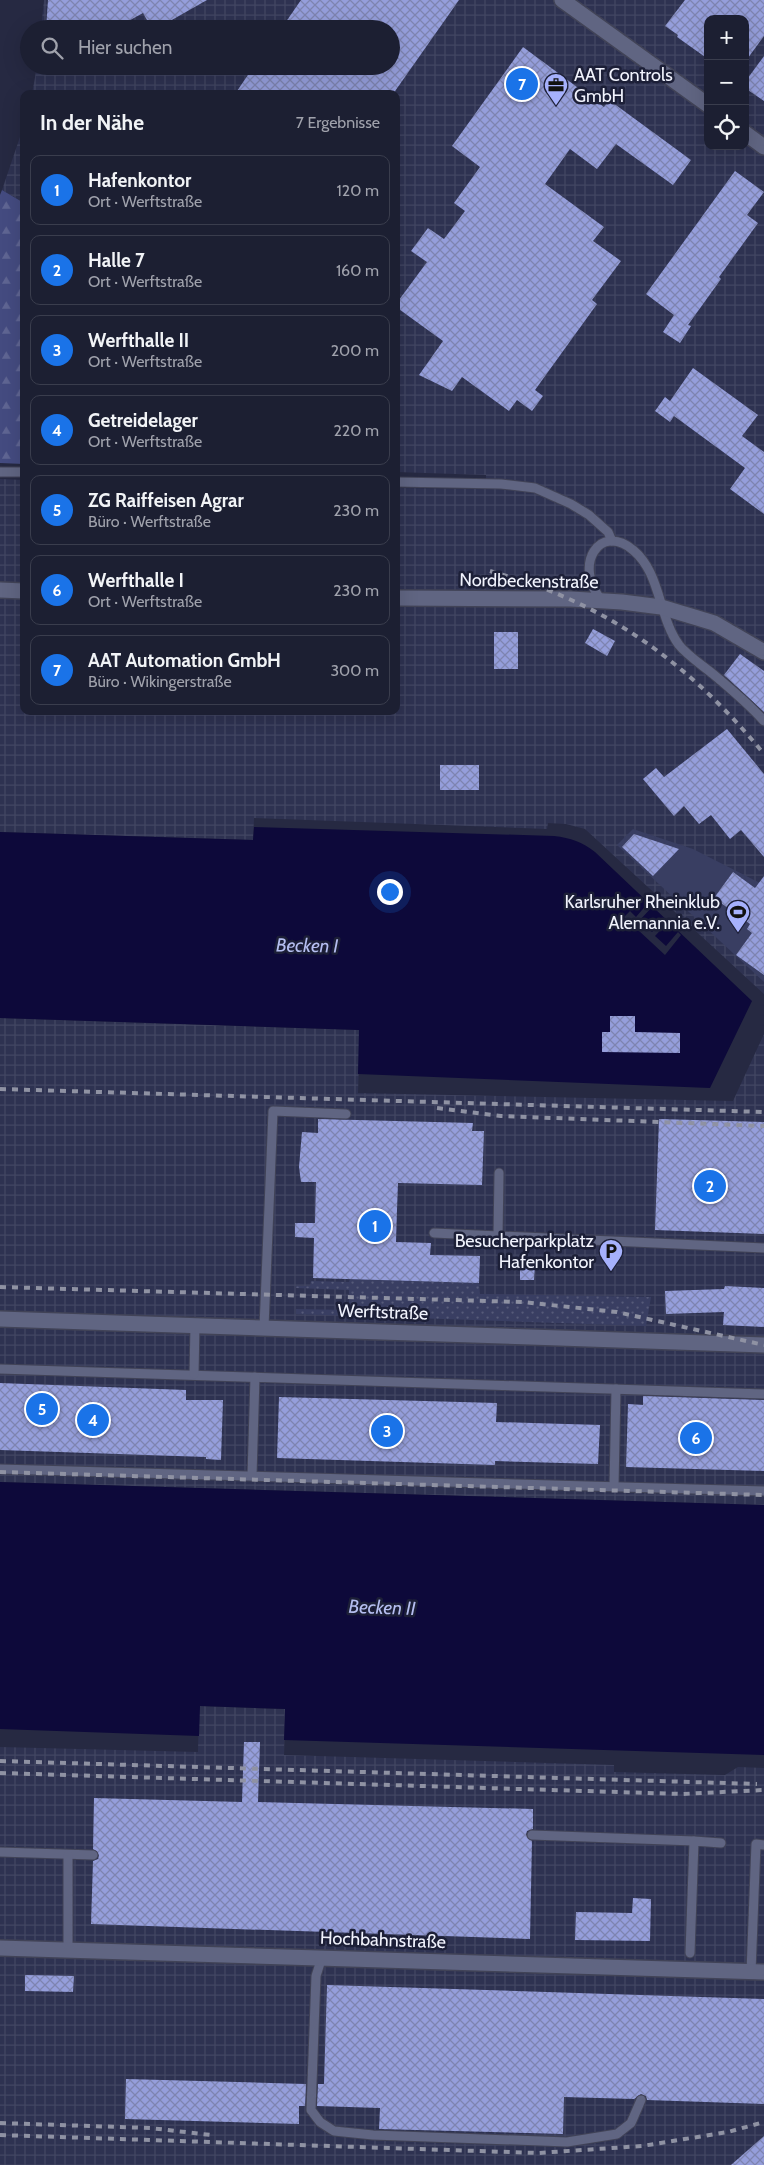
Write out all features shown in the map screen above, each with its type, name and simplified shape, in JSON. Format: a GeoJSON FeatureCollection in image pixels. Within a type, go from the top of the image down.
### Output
{"type":"FeatureCollection","features":[{"type":"Feature","properties":{"kind":"street"},"geometry":{"type":"LineString","coordinates":[[562,0],[704,102]]}},
{"type":"Feature","properties":{"kind":"street"},"geometry":{"type":"LineString","coordinates":[[749,136],[764,147]]}},
{"type":"Feature","properties":{"kind":"street"},"geometry":{"type":"LineString","coordinates":[[0,590],[20,591]]}},
{"type":"Feature","properties":{"kind":"street","name":"Nordbeckenstraße"},"geometry":{"type":"LineString","coordinates":[[400,598],[602,601],[661,607],[714,623],[764,652]]}},
{"type":"Feature","properties":{"kind":"street","name":"Werftstraße"},"geometry":{"type":"LineString","coordinates":[[0,1319],[764,1345]]}},
{"type":"Feature","properties":{"kind":"street","name":"Hochbahnstraße"},"geometry":{"type":"LineString","coordinates":[[0,1948],[758,1972]]}},
{"type":"Feature","properties":{"kind":"lane"},"geometry":{"type":"LineString","coordinates":[[0,472],[20,472]]}},
{"type":"Feature","properties":{"kind":"lane"},"geometry":{"type":"LineString","coordinates":[[400,482],[501,484],[534,488],[572,504],[589,515],[608,532],[612,541]]}},
{"type":"Feature","properties":{"kind":"lane"},"geometry":{"type":"LineString","coordinates":[[602,601],[590,583],[588,562],[598,546],[612,541],[626,544],[641,559],[651,576],[661,607],[678,644],[764,721]]}},
{"type":"Feature","properties":{"kind":"lane"},"geometry":{"type":"LineString","coordinates":[[264,1327],[273,1111],[346,1114]]}},
{"type":"Feature","properties":{"kind":"lane"},"geometry":{"type":"LineString","coordinates":[[498,1236],[499,1173]]}},
{"type":"Feature","properties":{"kind":"lane"},"geometry":{"type":"LineString","coordinates":[[434,1233],[764,1248]]}},
{"type":"Feature","properties":{"kind":"lane"},"geometry":{"type":"LineString","coordinates":[[194,1374],[195,1325]]}},
{"type":"Feature","properties":{"kind":"lane"},"geometry":{"type":"LineString","coordinates":[[0,1368],[764,1394]]}},
{"type":"Feature","properties":{"kind":"lane"},"geometry":{"type":"LineString","coordinates":[[252,1475],[255,1377]]}},
{"type":"Feature","properties":{"kind":"lane"},"geometry":{"type":"LineString","coordinates":[[614,1486],[616,1390]]}},
{"type":"Feature","properties":{"kind":"lane"},"geometry":{"type":"LineString","coordinates":[[0,1469],[764,1491]]}},
{"type":"Feature","properties":{"kind":"lane"},"geometry":{"type":"LineString","coordinates":[[532,1835],[721,1843]]}},
{"type":"Feature","properties":{"kind":"lane"},"geometry":{"type":"LineString","coordinates":[[690,1953],[694,1842]]}},
{"type":"Feature","properties":{"kind":"lane"},"geometry":{"type":"LineString","coordinates":[[758,1972],[756,1844],[764,1845]]}},
{"type":"Feature","properties":{"kind":"lane"},"geometry":{"type":"LineString","coordinates":[[0,1852],[93,1856]]}},
{"type":"Feature","properties":{"kind":"lane"},"geometry":{"type":"LineString","coordinates":[[68,1854],[68,1950]]}},
{"type":"Feature","properties":{"kind":"lane"},"geometry":{"type":"LineString","coordinates":[[322,1957],[316,1976],[311,2110],[320,2122],[334,2131],[373,2135],[567,2142],[617,2134],[631,2123],[641,2100]]}},
{"type":"Feature","properties":{"kind":"shaded area"},"geometry":{"type":"Polygon","coordinates":[[[44,0],[764,0],[764,994],[585,829],[566,824],[548,823],[547,829],[254,818],[253,840],[0,832],[0,479],[20,480],[20,715],[400,715],[400,488],[486,489],[486,475],[400,472],[400,90],[33,90],[35,75],[400,75],[400,20],[42,20],[44,0]]]}},
{"type":"Feature","properties":{"kind":"shaded area"},"geometry":{"type":"Polygon","coordinates":[[[20,137],[20,201],[2,190],[20,137]]]}},
{"type":"Feature","properties":{"kind":"shaded area","name":"Karlsruher Rheinklub Alemannia e.V."},"geometry":{"type":"Polygon","coordinates":[[[633,829],[693,849],[764,885],[764,982],[617,845],[633,829]]]}},
{"type":"Feature","properties":{"kind":"shaded area"},"geometry":{"type":"Polygon","coordinates":[[[0,1018],[360,1030],[358,1093],[733,1101],[764,1034],[764,1505],[0,1482],[0,1018]]]}},
{"type":"Feature","properties":{"kind":"shaded area"},"geometry":{"type":"Polygon","coordinates":[[[350,1279],[479,1283],[480,1294],[651,1297],[646,1326],[296,1314],[296,1309],[349,1310],[349,1290],[296,1288],[296,1286],[310,1286],[311,1281],[349,1282],[350,1279]]]}},
{"type":"Feature","properties":{"kind":"shaded area"},"geometry":{"type":"Polygon","coordinates":[[[199,1706],[285,1709],[284,1755],[614,1765],[614,1772],[725,1775],[738,1767],[764,1768],[764,2165],[0,2165],[0,1747],[198,1752],[199,1706]]]}},
{"type":"Feature","properties":{"kind":"green space"},"geometry":{"type":"Polygon","coordinates":[[[2,190],[20,201],[20,464],[0,463],[0,195],[2,190]]]}},
{"type":"Feature","properties":{"kind":"water","name":"Becken I"},"geometry":{"type":"Polygon","coordinates":[[[254,827],[554,836],[576,841],[595,852],[752,1001],[710,1088],[358,1074],[359,1030],[0,1018],[0,832],[253,840],[254,827]]]}},
{"type":"Feature","properties":{"kind":"water","name":"Becken II"},"geometry":{"type":"Polygon","coordinates":[[[0,1482],[764,1505],[764,1755],[284,1740],[285,1709],[200,1706],[199,1736],[0,1729],[0,1482]]]}},
{"type":"Feature","properties":{"kind":"pier"},"geometry":{"type":"Polygon","coordinates":[[[648,903],[652,907],[639,921],[652,932],[665,919],[668,922],[655,936],[666,946],[678,932],[681,935],[665,955],[624,917],[630,911],[636,917],[648,903]]]}},
{"type":"Feature","properties":{"kind":"building"},"geometry":{"type":"Polygon","coordinates":[[[48,0],[207,0],[172,20],[147,20],[143,13],[130,20],[47,20],[48,0]]]}},
{"type":"Feature","properties":{"kind":"building"},"geometry":{"type":"Polygon","coordinates":[[[301,0],[459,0],[396,90],[238,90],[248,75],[400,75],[400,20],[287,20],[301,0]]]}},
{"type":"Feature","properties":{"kind":"building"},"geometry":{"type":"Polygon","coordinates":[[[685,0],[764,0],[764,36],[749,57],[749,15],[704,15],[704,56],[665,26],[685,0]]]}},
{"type":"Feature","properties":{"kind":"building"},"geometry":{"type":"Polygon","coordinates":[[[523,47],[604,107],[609,100],[691,160],[673,185],[616,144],[597,169],[570,149],[545,184],[604,227],[593,241],[621,261],[592,300],[597,304],[535,390],[543,396],[532,411],[517,400],[509,411],[462,377],[452,391],[419,375],[443,341],[400,310],[400,299],[427,262],[411,251],[428,228],[444,239],[465,211],[454,203],[480,167],[452,146],[523,47]]]}},
{"type":"Feature","properties":{"kind":"building"},"geometry":{"type":"Polygon","coordinates":[[[764,56],[764,101],[749,91],[749,77],[764,56]]]}},
{"type":"Feature","properties":{"kind":"building"},"geometry":{"type":"Polygon","coordinates":[[[735,171],[764,192],[747,215],[758,223],[719,277],[721,279],[688,325],[691,326],[680,343],[663,332],[674,315],[646,294],[735,171]]]}},
{"type":"Feature","properties":{"kind":"building"},"geometry":{"type":"Polygon","coordinates":[[[693,368],[758,415],[742,436],[764,452],[764,514],[730,489],[745,468],[674,416],[670,422],[655,411],[665,397],[670,401],[693,368]]]}},
{"type":"Feature","properties":{"kind":"building"},"geometry":{"type":"Polygon","coordinates":[[[593,629],[615,641],[607,656],[585,643],[593,629]]]}},
{"type":"Feature","properties":{"kind":"building"},"geometry":{"type":"Polygon","coordinates":[[[494,632],[518,632],[518,669],[494,669],[494,632]]]}},
{"type":"Feature","properties":{"kind":"building"},"geometry":{"type":"Polygon","coordinates":[[[740,654],[764,671],[764,712],[724,675],[740,654]]]}},
{"type":"Feature","properties":{"kind":"building"},"geometry":{"type":"Polygon","coordinates":[[[727,729],[764,774],[764,857],[741,830],[730,839],[711,815],[699,824],[684,806],[674,816],[643,779],[656,768],[664,777],[727,729]]]}},
{"type":"Feature","properties":{"kind":"building"},"geometry":{"type":"Polygon","coordinates":[[[440,765],[479,765],[479,790],[440,790],[440,765]]]}},
{"type":"Feature","properties":{"kind":"building"},"geometry":{"type":"Polygon","coordinates":[[[634,834],[679,849],[653,876],[622,847],[634,834]]]}},
{"type":"Feature","properties":{"kind":"building"},"geometry":{"type":"Polygon","coordinates":[[[733,872],[755,888],[764,876],[764,975],[736,955],[752,933],[747,929],[750,924],[714,898],[733,872]]]}},
{"type":"Feature","properties":{"kind":"building"},"geometry":{"type":"Polygon","coordinates":[[[610,1016],[635,1016],[635,1032],[680,1033],[680,1053],[602,1052],[602,1032],[610,1032],[610,1016]]]}},
{"type":"Feature","properties":{"kind":"building"},"geometry":{"type":"Polygon","coordinates":[[[318,1119],[473,1123],[472,1131],[484,1131],[482,1185],[398,1183],[397,1210],[396,1242],[431,1243],[430,1255],[480,1256],[479,1283],[313,1278],[314,1238],[295,1237],[295,1223],[315,1223],[316,1182],[301,1182],[299,1167],[302,1132],[318,1133],[318,1119]]]}},
{"type":"Feature","properties":{"kind":"building"},"geometry":{"type":"Polygon","coordinates":[[[659,1119],[764,1122],[764,1234],[655,1230],[659,1119]]]}},
{"type":"Feature","properties":{"kind":"building"},"geometry":{"type":"Polygon","coordinates":[[[520,1264],[535,1264],[534,1280],[520,1280],[520,1264]]]}},
{"type":"Feature","properties":{"kind":"building"},"geometry":{"type":"Polygon","coordinates":[[[725,1286],[764,1288],[764,1327],[723,1325],[724,1312],[666,1314],[665,1291],[724,1289],[725,1286]]]}},
{"type":"Feature","properties":{"kind":"building"},"geometry":{"type":"Polygon","coordinates":[[[0,1383],[186,1390],[186,1400],[223,1400],[221,1460],[206,1459],[206,1457],[0,1450],[0,1383]]]}},
{"type":"Feature","properties":{"kind":"building"},"geometry":{"type":"Polygon","coordinates":[[[643,1396],[764,1400],[764,1471],[626,1467],[628,1404],[643,1405],[643,1396]]]}},
{"type":"Feature","properties":{"kind":"building"},"geometry":{"type":"Polygon","coordinates":[[[279,1397],[497,1403],[496,1422],[600,1425],[598,1464],[495,1461],[495,1465],[277,1458],[279,1397]]]}},
{"type":"Feature","properties":{"kind":"building"},"geometry":{"type":"Polygon","coordinates":[[[244,1742],[260,1742],[258,1802],[533,1809],[533,1829],[527,1831],[526,1835],[532,1841],[530,1939],[91,1924],[93,1861],[98,1859],[99,1855],[93,1849],[94,1798],[242,1802],[244,1742]]]}},
{"type":"Feature","properties":{"kind":"building"},"geometry":{"type":"Polygon","coordinates":[[[633,1898],[651,1899],[650,1941],[575,1940],[576,1912],[632,1913],[633,1898]]]}},
{"type":"Feature","properties":{"kind":"building"},"geometry":{"type":"Polygon","coordinates":[[[25,1975],[74,1976],[73,1992],[25,1991],[25,1975]]]}},
{"type":"Feature","properties":{"kind":"building"},"geometry":{"type":"Polygon","coordinates":[[[327,1985],[764,1999],[764,2104],[647,2100],[646,2096],[641,2094],[634,2099],[564,2097],[563,2134],[379,2129],[380,2108],[317,2106],[318,2084],[324,2084],[327,1985]]]}},
{"type":"Feature","properties":{"kind":"building"},"geometry":{"type":"Polygon","coordinates":[[[126,2079],[306,2084],[305,2106],[299,2106],[299,2124],[125,2119],[126,2079]]]}},
{"type":"Feature","properties":{"kind":"building"},"geometry":{"type":"Polygon","coordinates":[[[764,2136],[764,2165],[731,2165],[764,2136]]]}},
{"type":"Feature","properties":{"kind":"railway"},"geometry":{"type":"LineString","coordinates":[[490,571],[559,595],[597,613],[651,646],[699,685],[744,730],[764,754]]}},
{"type":"Feature","properties":{"kind":"railway"},"geometry":{"type":"LineString","coordinates":[[0,1089],[764,1112]]}},
{"type":"Feature","properties":{"kind":"railway"},"geometry":{"type":"LineString","coordinates":[[437,1108],[501,1116],[764,1126]]}},
{"type":"Feature","properties":{"kind":"railway"},"geometry":{"type":"LineString","coordinates":[[0,1287],[522,1302],[617,1312],[764,1345]]}},
{"type":"Feature","properties":{"kind":"railway"},"geometry":{"type":"LineString","coordinates":[[0,1472],[764,1495]]}},
{"type":"Feature","properties":{"kind":"railway"},"geometry":{"type":"LineString","coordinates":[[0,1761],[757,1784]]}},
{"type":"Feature","properties":{"kind":"railway"},"geometry":{"type":"LineString","coordinates":[[0,1773],[682,1794],[764,1790]]}},
{"type":"Feature","properties":{"kind":"railway"},"geometry":{"type":"LineString","coordinates":[[0,2135],[538,2153],[642,2146],[728,2132],[764,2122]]}},
{"type":"Feature","properties":{"kind":"railway"},"geometry":{"type":"LineString","coordinates":[[0,2123],[150,2128],[211,2135]]}},
{"type":"Feature","properties":{"kind":"place","name":"AAT Automation GmbH"},"geometry":{"type":"Point","coordinates":[522,84]}},
{"type":"Feature","properties":{"kind":"place","name":"AAT Controls GmbH"},"geometry":{"type":"Point","coordinates":[556,106]}},
{"type":"Feature","properties":{"kind":"place","name":"Karlsruher Rheinklub Alemannia e.V."},"geometry":{"type":"Point","coordinates":[738,933]}},
{"type":"Feature","properties":{"kind":"place","name":"Halle 7"},"geometry":{"type":"Point","coordinates":[710,1186]}},
{"type":"Feature","properties":{"kind":"place","name":"Hafenkontor"},"geometry":{"type":"Point","coordinates":[375,1226]}},
{"type":"Feature","properties":{"kind":"place","name":"Besucherparkplatz Hafenkontor"},"geometry":{"type":"Point","coordinates":[611,1272]}},
{"type":"Feature","properties":{"kind":"place","name":"ZG Raiffeisen Agrar"},"geometry":{"type":"Point","coordinates":[42,1409]}},
{"type":"Feature","properties":{"kind":"place","name":"Getreidelager"},"geometry":{"type":"Point","coordinates":[93,1420]}},
{"type":"Feature","properties":{"kind":"place","name":"Werfthalle II"},"geometry":{"type":"Point","coordinates":[387,1431]}},
{"type":"Feature","properties":{"kind":"place","name":"Werfthalle I"},"geometry":{"type":"Point","coordinates":[696,1438]}}]}
